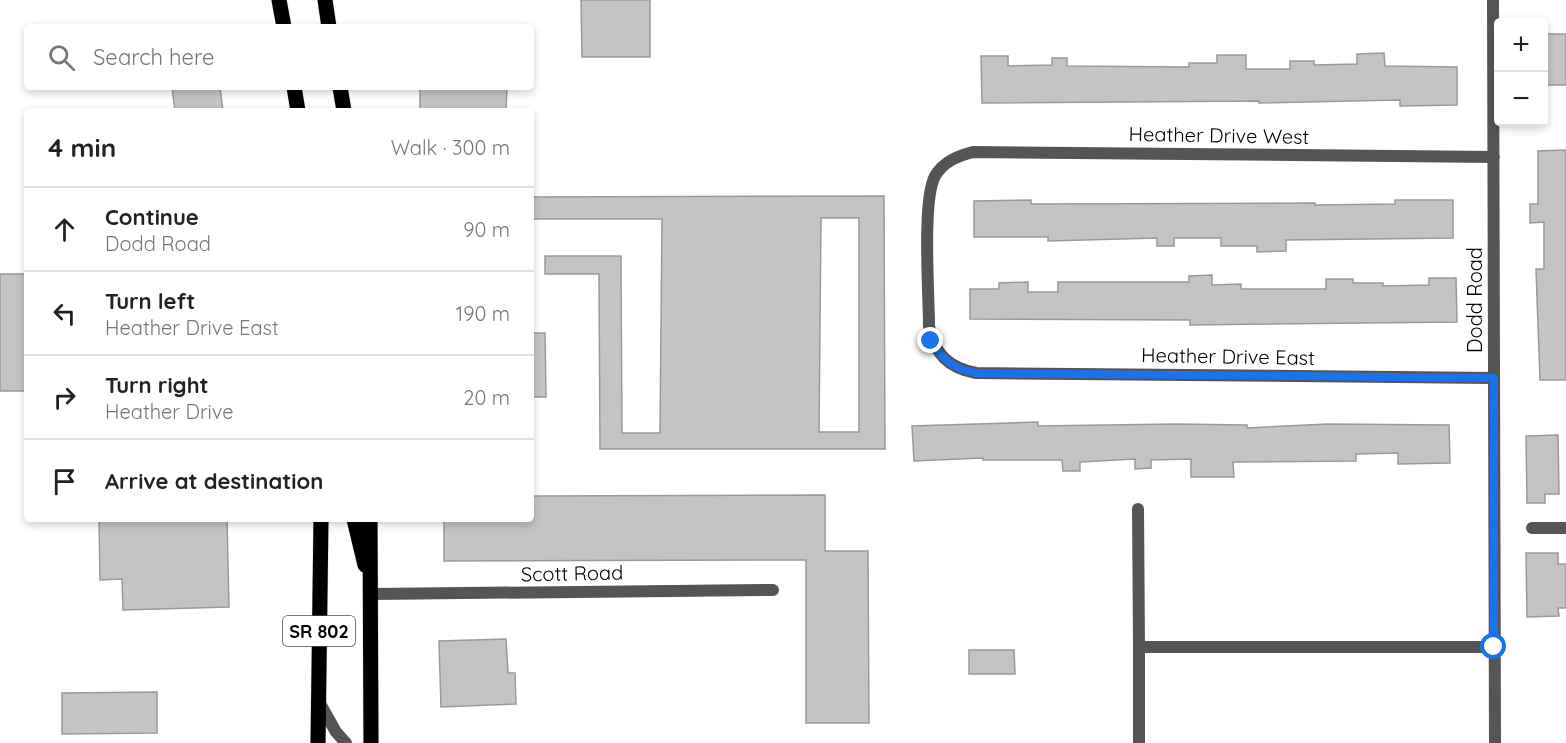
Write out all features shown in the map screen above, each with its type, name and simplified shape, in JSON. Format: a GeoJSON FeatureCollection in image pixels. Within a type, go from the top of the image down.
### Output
{"type":"FeatureCollection","features":[{"type":"Feature","properties":{"kind":"main road"},"geometry":{"type":"LineString","coordinates":[[279,0],[283,24]]}},
{"type":"Feature","properties":{"kind":"main road"},"geometry":{"type":"LineString","coordinates":[[325,0],[329,24]]}},
{"type":"Feature","properties":{"kind":"main road"},"geometry":{"type":"LineString","coordinates":[[294,90],[298,108]]}},
{"type":"Feature","properties":{"kind":"main road"},"geometry":{"type":"LineString","coordinates":[[340,90],[344,108]]}},
{"type":"Feature","properties":{"kind":"main road","name":"SR 802"},"geometry":{"type":"LineString","coordinates":[[318,743],[321,522]]}},
{"type":"Feature","properties":{"kind":"main road"},"geometry":{"type":"LineString","coordinates":[[355,522],[371,594]]}},
{"type":"Feature","properties":{"kind":"main road","name":"SR 802"},"geometry":{"type":"LineString","coordinates":[[370,522],[371,743]]}},
{"type":"Feature","properties":{"kind":"street","name":"Dodd Road"},"geometry":{"type":"LineString","coordinates":[[1493,0],[1495,743]]}},
{"type":"Feature","properties":{"kind":"street","name":"Heather Drive West"},"geometry":{"type":"LineString","coordinates":[[962,370],[949,364],[939,354],[931,341],[929,326],[928,200],[936,174],[946,163],[959,155],[973,152],[1494,157]]}},
{"type":"Feature","properties":{"kind":"street","name":"Heather Drive East"},"geometry":{"type":"LineString","coordinates":[[962,370],[976,373],[1494,378]]}},
{"type":"Feature","properties":{"kind":"street"},"geometry":{"type":"LineString","coordinates":[[1138,510],[1139,743]]}},
{"type":"Feature","properties":{"kind":"street"},"geometry":{"type":"LineString","coordinates":[[1532,528],[1566,528]]}},
{"type":"Feature","properties":{"kind":"street","name":"Scott Road"},"geometry":{"type":"LineString","coordinates":[[371,594],[773,590]]}},
{"type":"Feature","properties":{"kind":"street"},"geometry":{"type":"LineString","coordinates":[[1139,647],[1494,647]]}},
{"type":"Feature","properties":{"kind":"street"},"geometry":{"type":"LineString","coordinates":[[318,699],[336,732],[346,743]]}},
{"type":"Feature","properties":{"kind":"building"},"geometry":{"type":"Polygon","coordinates":[[[581,0],[650,0],[650,57],[582,57],[581,0]]]}},
{"type":"Feature","properties":{"kind":"building"},"geometry":{"type":"Polygon","coordinates":[[[1548,34],[1566,34],[1566,85],[1548,85],[1548,34]]]}},
{"type":"Feature","properties":{"kind":"building"},"geometry":{"type":"Polygon","coordinates":[[[1384,53],[1385,66],[1457,67],[1457,105],[1400,106],[1400,100],[1259,103],[1259,101],[982,103],[981,56],[1008,56],[1008,66],[1052,65],[1052,58],[1067,58],[1067,66],[1189,67],[1189,63],[1217,63],[1217,55],[1246,55],[1246,69],[1290,69],[1290,61],[1314,61],[1314,65],[1357,64],[1357,54],[1384,53]]]}},
{"type":"Feature","properties":{"kind":"building"},"geometry":{"type":"Polygon","coordinates":[[[172,90],[220,90],[223,108],[175,108],[172,90]]]}},
{"type":"Feature","properties":{"kind":"building"},"geometry":{"type":"Polygon","coordinates":[[[420,90],[507,90],[506,108],[420,108],[420,90]]]}},
{"type":"Feature","properties":{"kind":"building"},"geometry":{"type":"Polygon","coordinates":[[[1566,150],[1566,380],[1540,380],[1536,269],[1544,269],[1544,222],[1530,223],[1530,204],[1538,204],[1538,151],[1566,150]]]}},
{"type":"Feature","properties":{"kind":"building"},"geometry":{"type":"Polygon","coordinates":[[[884,196],[885,449],[600,449],[599,274],[545,274],[545,256],[621,256],[622,433],[660,433],[662,219],[534,219],[534,197],[884,196]],[[821,218],[819,432],[859,432],[859,218],[821,218]]]}},
{"type":"Feature","properties":{"kind":"building"},"geometry":{"type":"Polygon","coordinates":[[[1031,200],[1031,204],[1315,203],[1315,205],[1395,204],[1395,200],[1453,200],[1453,238],[1286,240],[1286,251],[1257,252],[1257,246],[1221,246],[1221,238],[1174,238],[1174,246],[1157,246],[1157,238],[1048,241],[1048,237],[974,237],[974,201],[1031,200]]]}},
{"type":"Feature","properties":{"kind":"building"},"geometry":{"type":"Polygon","coordinates":[[[0,274],[24,274],[24,391],[0,391],[0,274]]]}},
{"type":"Feature","properties":{"kind":"building"},"geometry":{"type":"Polygon","coordinates":[[[1212,275],[1212,285],[1241,284],[1241,289],[1326,289],[1326,279],[1353,279],[1353,283],[1383,283],[1383,286],[1429,285],[1429,278],[1456,278],[1457,322],[1190,325],[1190,320],[970,319],[970,289],[999,289],[999,283],[1028,282],[1028,292],[1058,292],[1058,282],[1189,282],[1189,276],[1212,275]]]}},
{"type":"Feature","properties":{"kind":"building"},"geometry":{"type":"Polygon","coordinates":[[[534,333],[545,333],[546,397],[534,397],[534,333]]]}},
{"type":"Feature","properties":{"kind":"building"},"geometry":{"type":"Polygon","coordinates":[[[1038,422],[1038,426],[1176,424],[1247,425],[1247,428],[1328,424],[1449,425],[1450,463],[1398,464],[1398,453],[1356,454],[1356,461],[1233,462],[1234,477],[1191,477],[1191,459],[1151,460],[1151,468],[1135,469],[1135,459],[1080,462],[1080,471],[1063,471],[1062,460],[983,460],[983,458],[914,461],[912,426],[1038,422]]]}},
{"type":"Feature","properties":{"kind":"building"},"geometry":{"type":"Polygon","coordinates":[[[1558,435],[1559,494],[1545,494],[1545,503],[1527,503],[1526,436],[1558,435]]]}},
{"type":"Feature","properties":{"kind":"building"},"geometry":{"type":"Polygon","coordinates":[[[825,495],[825,551],[868,551],[869,723],[806,723],[806,560],[444,561],[444,522],[534,522],[534,496],[825,495]]]}},
{"type":"Feature","properties":{"kind":"building"},"geometry":{"type":"Polygon","coordinates":[[[99,522],[227,522],[229,607],[123,610],[122,579],[100,580],[99,522]]]}},
{"type":"Feature","properties":{"kind":"building"},"geometry":{"type":"Polygon","coordinates":[[[1526,553],[1558,553],[1558,564],[1566,564],[1566,608],[1558,608],[1559,616],[1527,617],[1526,553]]]}},
{"type":"Feature","properties":{"kind":"building"},"geometry":{"type":"Polygon","coordinates":[[[506,639],[508,673],[515,673],[516,704],[441,707],[439,641],[506,639]]]}},
{"type":"Feature","properties":{"kind":"building"},"geometry":{"type":"Polygon","coordinates":[[[969,650],[1014,650],[1015,674],[969,674],[969,650]]]}},
{"type":"Feature","properties":{"kind":"building"},"geometry":{"type":"Polygon","coordinates":[[[157,692],[157,733],[62,734],[62,693],[157,692]]]}},
{"type":"Feature","properties":{"kind":"route"},"geometry":{"type":"LineString","coordinates":[[931,341],[949,364],[976,373],[1494,378],[1494,647]]}}]}
